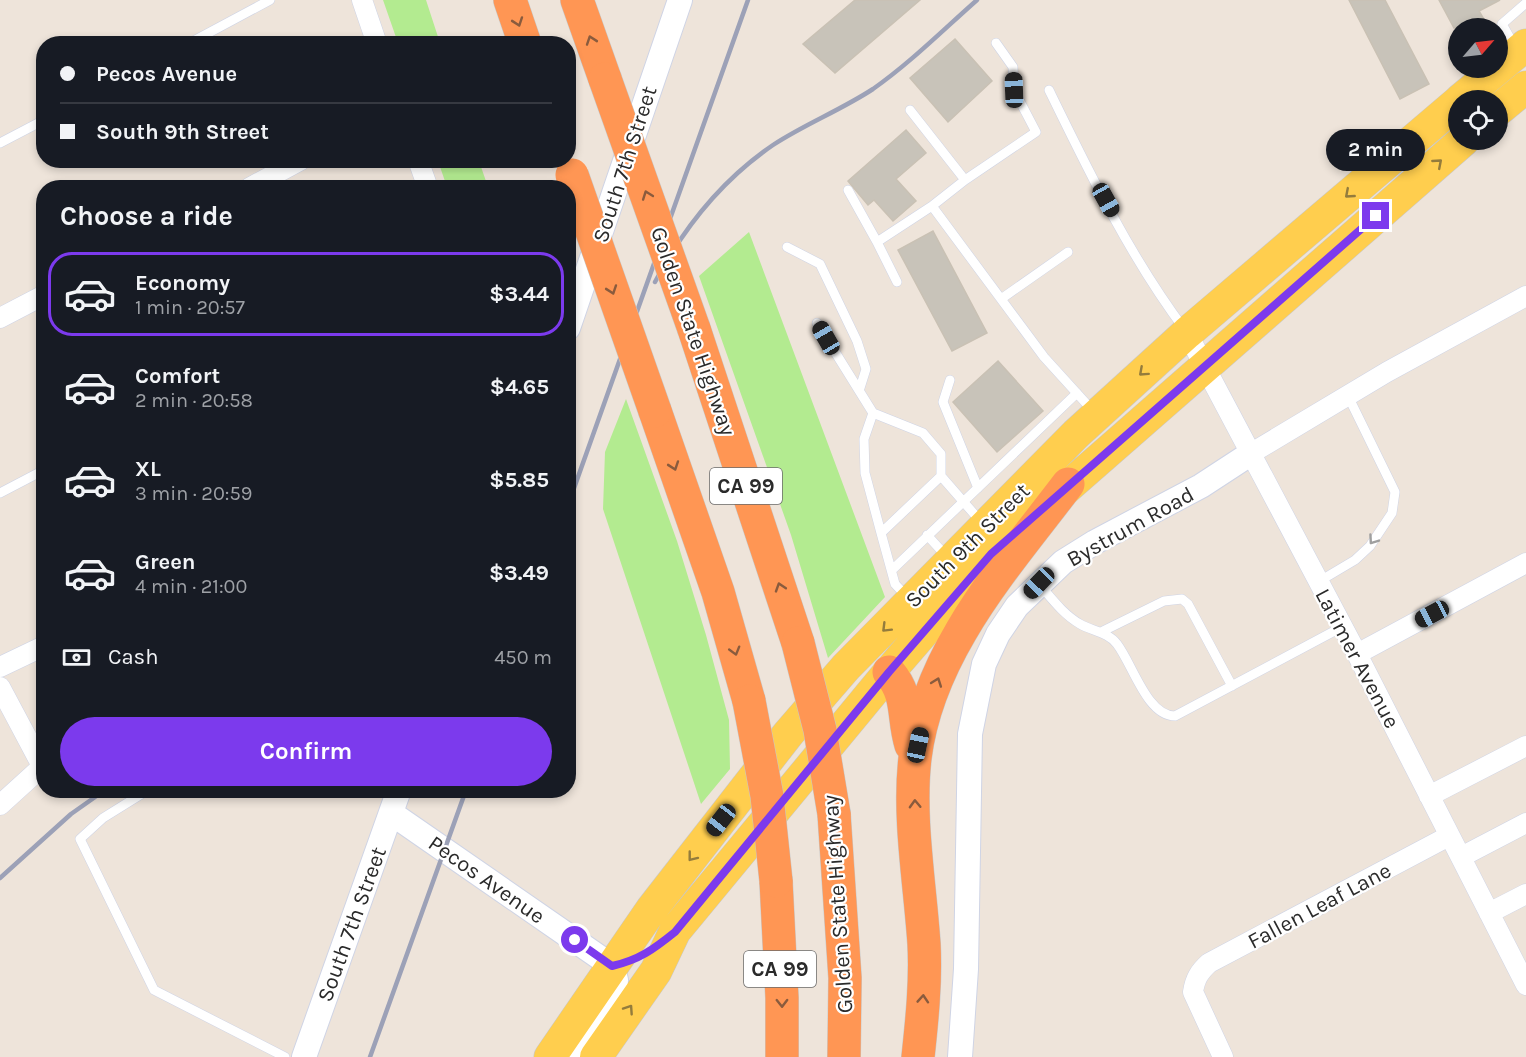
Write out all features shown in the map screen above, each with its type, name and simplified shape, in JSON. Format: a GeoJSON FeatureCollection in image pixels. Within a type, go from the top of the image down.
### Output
{"type":"FeatureCollection","features":[{"type":"Feature","properties":{"kind":"highway"},"geometry":{"type":"LineString","coordinates":[[510,0],[522,36]]}},
{"type":"Feature","properties":{"kind":"highway","name":"Golden State Highway"},"geometry":{"type":"LineString","coordinates":[[577,0],[694,329],[798,643],[820,730],[834,814],[845,978],[844,1057]]}},
{"type":"Feature","properties":{"kind":"highway","name":"CA 99"},"geometry":{"type":"LineString","coordinates":[[576,188],[718,592],[749,701],[768,796],[776,881],[782,998],[782,1057]]}},
{"type":"Feature","properties":{"kind":"highway"},"geometry":{"type":"LineString","coordinates":[[915,758],[934,686],[953,645],[976,608],[1068,484]]}},
{"type":"Feature","properties":{"kind":"highway"},"geometry":{"type":"LineString","coordinates":[[889,672],[900,685],[905,699],[906,729],[915,758],[919,889],[924,945],[918,1057]]}},
{"type":"Feature","properties":{"kind":"main road","name":"South 9th Street"},"geometry":{"type":"LineString","coordinates":[[1472,90],[1522,49]]}},
{"type":"Feature","properties":{"kind":"main road"},"geometry":{"type":"LineString","coordinates":[[1508,102],[1526,87]]}},
{"type":"Feature","properties":{"kind":"main road","name":"South 9th Street"},"geometry":{"type":"LineString","coordinates":[[550,1057],[651,910],[761,768],[846,667],[986,527],[1087,404],[1187,333],[1448,110]]}},
{"type":"Feature","properties":{"kind":"main road","name":"South 9th Street"},"geometry":{"type":"LineString","coordinates":[[597,1057],[656,971],[675,932],[889,672],[991,554],[1068,484],[1452,150]]}},
{"type":"Feature","properties":{"kind":"main road"},"geometry":{"type":"LineString","coordinates":[[846,667],[861,663],[889,672]]}},
{"type":"Feature","properties":{"kind":"main road"},"geometry":{"type":"LineString","coordinates":[[612,966],[633,962],[649,954],[675,932]]}},
{"type":"Feature","properties":{"kind":"street"},"geometry":{"type":"LineString","coordinates":[[362,0],[374,36]]}},
{"type":"Feature","properties":{"kind":"street","name":"South 7th Street"},"geometry":{"type":"LineString","coordinates":[[576,305],[680,0]]}},
{"type":"Feature","properties":{"kind":"street"},"geometry":{"type":"LineString","coordinates":[[264,180],[286,168]]}},
{"type":"Feature","properties":{"kind":"street","name":"Bystrum Road"},"geometry":{"type":"LineString","coordinates":[[960,1057],[966,969],[970,734],[976,694],[984,664],[998,634],[1017,606],[1063,562],[1095,542],[1201,486],[1250,454],[1349,398],[1387,372],[1526,296]]}},
{"type":"Feature","properties":{"kind":"street"},"geometry":{"type":"LineString","coordinates":[[0,318],[36,299]]}},
{"type":"Feature","properties":{"kind":"street","name":"Latimer Avenue"},"geometry":{"type":"LineString","coordinates":[[1187,333],[1357,654],[1526,985]]}},
{"type":"Feature","properties":{"kind":"street"},"geometry":{"type":"LineString","coordinates":[[1357,654],[1526,563]]}},
{"type":"Feature","properties":{"kind":"street"},"geometry":{"type":"LineString","coordinates":[[0,667],[36,650]]}},
{"type":"Feature","properties":{"kind":"street"},"geometry":{"type":"LineString","coordinates":[[0,687],[36,753]]}},
{"type":"Feature","properties":{"kind":"street"},"geometry":{"type":"LineString","coordinates":[[1430,796],[1526,746]]}},
{"type":"Feature","properties":{"kind":"street"},"geometry":{"type":"LineString","coordinates":[[0,805],[36,772]]}},
{"type":"Feature","properties":{"kind":"street","name":"South 7th Street"},"geometry":{"type":"LineString","coordinates":[[304,1057],[396,798]]}},
{"type":"Feature","properties":{"kind":"street","name":"Pecos Avenue"},"geometry":{"type":"LineString","coordinates":[[391,813],[612,966]]}},
{"type":"Feature","properties":{"kind":"street"},"geometry":{"type":"LineString","coordinates":[[1461,857],[1526,823]]}},
{"type":"Feature","properties":{"kind":"street","name":"Fallen Leaf Lane"},"geometry":{"type":"LineString","coordinates":[[1223,1057],[1196,1004],[1193,992],[1194,981],[1209,963],[1449,836]]}},
{"type":"Feature","properties":{"kind":"street"},"geometry":{"type":"LineString","coordinates":[[1489,913],[1526,894]]}},
{"type":"Feature","properties":{"kind":"street"},"geometry":{"type":"LineString","coordinates":[[571,1057],[615,992],[616,980],[612,966]]}},
{"type":"Feature","properties":{"kind":"lane"},"geometry":{"type":"LineString","coordinates":[[203,36],[270,0]]}},
{"type":"Feature","properties":{"kind":"lane"},"geometry":{"type":"LineString","coordinates":[[1522,49],[1502,24],[1526,3]]}},
{"type":"Feature","properties":{"kind":"lane"},"geometry":{"type":"LineString","coordinates":[[877,242],[1036,132],[1014,90],[1013,67],[996,43]]}},
{"type":"Feature","properties":{"kind":"lane"},"geometry":{"type":"LineString","coordinates":[[1049,90],[1075,144],[1157,293],[1187,333]]}},
{"type":"Feature","properties":{"kind":"lane"},"geometry":{"type":"LineString","coordinates":[[910,110],[964,180]]}},
{"type":"Feature","properties":{"kind":"lane"},"geometry":{"type":"LineString","coordinates":[[0,143],[36,124]]}},
{"type":"Feature","properties":{"kind":"lane"},"geometry":{"type":"LineString","coordinates":[[848,190],[897,282]]}},
{"type":"Feature","properties":{"kind":"lane"},"geometry":{"type":"LineString","coordinates":[[892,570],[978,488],[1087,404],[1044,357],[932,206]]}},
{"type":"Feature","properties":{"kind":"lane"},"geometry":{"type":"LineString","coordinates":[[787,247],[820,264],[857,340],[866,369],[860,388]]}},
{"type":"Feature","properties":{"kind":"lane"},"geometry":{"type":"LineString","coordinates":[[1001,299],[1068,252]]}},
{"type":"Feature","properties":{"kind":"lane"},"geometry":{"type":"LineString","coordinates":[[817,322],[844,368],[860,388],[873,413],[923,433],[940,454],[941,476],[986,527]]}},
{"type":"Feature","properties":{"kind":"lane"},"geometry":{"type":"LineString","coordinates":[[950,380],[943,402],[978,488]]}},
{"type":"Feature","properties":{"kind":"lane"},"geometry":{"type":"LineString","coordinates":[[1318,582],[1350,563],[1370,546],[1392,513],[1395,492],[1349,398]]}},
{"type":"Feature","properties":{"kind":"lane"},"geometry":{"type":"LineString","coordinates":[[873,413],[864,439],[865,473],[895,584],[912,602]]}},
{"type":"Feature","properties":{"kind":"lane"},"geometry":{"type":"LineString","coordinates":[[0,493],[36,474]]}},
{"type":"Feature","properties":{"kind":"lane"},"geometry":{"type":"LineString","coordinates":[[881,533],[941,476]]}},
{"type":"Feature","properties":{"kind":"lane"},"geometry":{"type":"LineString","coordinates":[[927,535],[951,562]]}},
{"type":"Feature","properties":{"kind":"lane"},"geometry":{"type":"LineString","coordinates":[[1039,583],[1064,612],[1079,624],[1101,632],[1114,641],[1150,702],[1159,713],[1165,716],[1175,716],[1342,627]]}},
{"type":"Feature","properties":{"kind":"lane"},"geometry":{"type":"LineString","coordinates":[[1101,632],[1164,601],[1182,600],[1188,604],[1232,686]]}},
{"type":"Feature","properties":{"kind":"lane"},"geometry":{"type":"LineString","coordinates":[[135,798],[103,818],[80,840],[154,990],[285,1057]]}},
{"type":"Feature","properties":{"kind":"green space"},"geometry":{"type":"Polygon","coordinates":[[[383,0],[426,0],[438,36],[396,36],[383,0]]]}},
{"type":"Feature","properties":{"kind":"green space"},"geometry":{"type":"Polygon","coordinates":[[[440,168],[481,168],[486,180],[445,180],[440,168]]]}},
{"type":"Feature","properties":{"kind":"green space"},"geometry":{"type":"Polygon","coordinates":[[[749,232],[885,597],[828,658],[791,535],[699,276],[749,232]]]}},
{"type":"Feature","properties":{"kind":"green space"},"geometry":{"type":"Polygon","coordinates":[[[626,399],[677,541],[729,720],[730,769],[701,804],[603,509],[605,452],[626,399]]]}},
{"type":"Feature","properties":{"kind":"building"},"geometry":{"type":"Polygon","coordinates":[[[855,0],[920,0],[835,73],[803,44],[855,0]]]}},
{"type":"Feature","properties":{"kind":"building"},"geometry":{"type":"Polygon","coordinates":[[[1349,0],[1385,0],[1429,84],[1400,99],[1349,0]]]}},
{"type":"Feature","properties":{"kind":"building"},"geometry":{"type":"Polygon","coordinates":[[[1439,0],[1500,0],[1479,11],[1483,18],[1449,18],[1439,0]]]}},
{"type":"Feature","properties":{"kind":"building"},"geometry":{"type":"Polygon","coordinates":[[[955,39],[992,81],[948,122],[910,78],[955,39]]]}},
{"type":"Feature","properties":{"kind":"building"},"geometry":{"type":"Polygon","coordinates":[[[906,130],[926,153],[896,179],[916,201],[893,221],[874,200],[868,205],[848,181],[906,130]]]}},
{"type":"Feature","properties":{"kind":"building"},"geometry":{"type":"Polygon","coordinates":[[[933,231],[987,333],[952,351],[898,250],[933,231]]]}},
{"type":"Feature","properties":{"kind":"building"},"geometry":{"type":"Polygon","coordinates":[[[998,361],[1043,411],[997,452],[953,402],[998,361]]]}},
{"type":"Feature","properties":{"kind":"railway"},"geometry":{"type":"LineString","coordinates":[[576,483],[748,0]]}},
{"type":"Feature","properties":{"kind":"railway"},"geometry":{"type":"LineString","coordinates":[[655,282],[678,242],[706,206],[737,173],[785,137],[848,104],[887,79],[977,0]]}},
{"type":"Feature","properties":{"kind":"railway"},"geometry":{"type":"LineString","coordinates":[[0,878],[71,814],[94,798]]}},
{"type":"Feature","properties":{"kind":"railway"},"geometry":{"type":"LineString","coordinates":[[370,1057],[463,798]]}},
{"type":"Feature","properties":{"kind":"route"},"geometry":{"type":"LineString","coordinates":[[575,940],[612,966],[633,962],[649,954],[675,932],[889,672],[991,554],[1068,484],[1376,216]]}}]}
